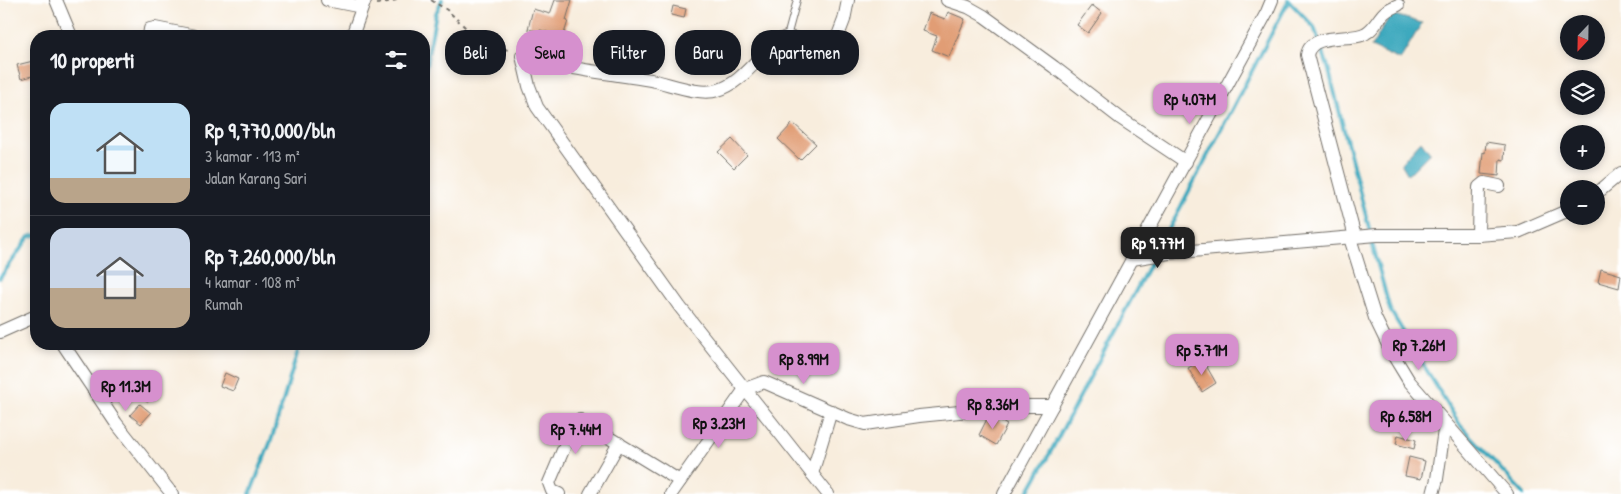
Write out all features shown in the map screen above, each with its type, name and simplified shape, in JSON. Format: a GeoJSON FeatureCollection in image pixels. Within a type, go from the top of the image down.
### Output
{"type":"FeatureCollection","features":[{"type":"Feature","properties":{"kind":"street"},"geometry":{"type":"LineString","coordinates":[[56,0],[68,30]]}},
{"type":"Feature","properties":{"kind":"street"},"geometry":{"type":"LineString","coordinates":[[328,0],[364,4],[354,30]]}},
{"type":"Feature","properties":{"kind":"street"},"geometry":{"type":"LineString","coordinates":[[840,30],[848,0]]}},
{"type":"Feature","properties":{"kind":"street"},"geometry":{"type":"LineString","coordinates":[[947,0],[968,7],[984,16],[1054,66],[1120,118],[1186,162]]}},
{"type":"Feature","properties":{"kind":"street"},"geometry":{"type":"LineString","coordinates":[[1004,494],[1052,406],[1138,258],[1186,162],[1272,0]]}},
{"type":"Feature","properties":{"kind":"street"},"geometry":{"type":"LineString","coordinates":[[1398,5],[1386,11],[1368,33],[1362,36],[1336,37],[1314,44],[1310,47],[1307,55],[1375,318],[1392,353],[1409,381],[1507,494]]}},
{"type":"Feature","properties":{"kind":"street"},"geometry":{"type":"LineString","coordinates":[[150,30],[155,28],[165,30]]}},
{"type":"Feature","properties":{"kind":"street"},"geometry":{"type":"LineString","coordinates":[[583,69],[704,92],[719,90],[733,82],[751,66]]}},
{"type":"Feature","properties":{"kind":"street"},"geometry":{"type":"LineString","coordinates":[[525,75],[537,106],[680,307],[828,494]]}},
{"type":"Feature","properties":{"kind":"street"},"geometry":{"type":"LineString","coordinates":[[1605,186],[1621,173]]}},
{"type":"Feature","properties":{"kind":"street"},"geometry":{"type":"LineString","coordinates":[[1478,235],[1479,187],[1484,183],[1499,186]]}},
{"type":"Feature","properties":{"kind":"street"},"geometry":{"type":"LineString","coordinates":[[1138,258],[1378,235],[1478,235],[1518,232],[1560,214]]}},
{"type":"Feature","properties":{"kind":"street"},"geometry":{"type":"LineString","coordinates":[[0,332],[30,319]]}},
{"type":"Feature","properties":{"kind":"street"},"geometry":{"type":"LineString","coordinates":[[67,350],[116,423],[172,494]]}},
{"type":"Feature","properties":{"kind":"street"},"geometry":{"type":"LineString","coordinates":[[671,494],[745,389],[764,382],[848,419],[864,424],[1020,406],[1052,406]]}},
{"type":"Feature","properties":{"kind":"street"},"geometry":{"type":"LineString","coordinates":[[812,474],[831,411]]}},
{"type":"Feature","properties":{"kind":"street"},"geometry":{"type":"LineString","coordinates":[[559,494],[552,491],[549,483],[575,422],[582,420],[680,481]]}},
{"type":"Feature","properties":{"kind":"street"},"geometry":{"type":"LineString","coordinates":[[1433,494],[1445,423]]}},
{"type":"Feature","properties":{"kind":"street"},"geometry":{"type":"LineString","coordinates":[[590,494],[619,443]]}},
{"type":"Feature","properties":{"kind":"lane"},"geometry":{"type":"LineString","coordinates":[[789,30],[796,0]]}},
{"type":"Feature","properties":{"kind":"path"},"geometry":{"type":"LineString","coordinates":[[364,4],[397,0]]}},
{"type":"Feature","properties":{"kind":"path"},"geometry":{"type":"LineString","coordinates":[[431,0],[447,10],[465,27],[516,54]]}},
{"type":"Feature","properties":{"kind":"water"},"geometry":{"type":"Polygon","coordinates":[[[1391,14],[1422,23],[1400,60],[1371,47],[1391,14]]]}},
{"type":"Feature","properties":{"kind":"water"},"geometry":{"type":"Polygon","coordinates":[[[1421,141],[1430,153],[1408,175],[1401,163],[1421,141]]]}},
{"type":"Feature","properties":{"kind":"building"},"geometry":{"type":"Polygon","coordinates":[[[555,0],[572,0],[565,30],[528,29],[533,9],[550,14],[555,0]]]}},
{"type":"Feature","properties":{"kind":"building"},"geometry":{"type":"Polygon","coordinates":[[[1092,5],[1102,13],[1088,33],[1077,25],[1092,5]]]}},
{"type":"Feature","properties":{"kind":"building"},"geometry":{"type":"Polygon","coordinates":[[[673,6],[686,9],[684,18],[671,15],[673,6]]]}},
{"type":"Feature","properties":{"kind":"building"},"geometry":{"type":"Polygon","coordinates":[[[948,12],[965,19],[949,57],[932,50],[937,36],[923,31],[929,13],[945,19],[948,12]]]}},
{"type":"Feature","properties":{"kind":"building"},"geometry":{"type":"Polygon","coordinates":[[[30,62],[30,77],[21,79],[17,65],[30,62]]]}},
{"type":"Feature","properties":{"kind":"building"},"geometry":{"type":"Polygon","coordinates":[[[793,123],[816,144],[800,160],[778,139],[793,123]]]}},
{"type":"Feature","properties":{"kind":"building"},"geometry":{"type":"Polygon","coordinates":[[[732,139],[747,155],[734,168],[718,152],[732,139]]]}},
{"type":"Feature","properties":{"kind":"building"},"geometry":{"type":"Polygon","coordinates":[[[1486,142],[1505,145],[1504,160],[1500,159],[1499,176],[1481,174],[1486,142]]]}},
{"type":"Feature","properties":{"kind":"building"},"geometry":{"type":"Polygon","coordinates":[[[1601,269],[1621,275],[1619,288],[1598,282],[1601,269]]]}},
{"type":"Feature","properties":{"kind":"building"},"geometry":{"type":"Polygon","coordinates":[[[1203,360],[1216,383],[1202,392],[1188,368],[1203,360]]]}},
{"type":"Feature","properties":{"kind":"building"},"geometry":{"type":"Polygon","coordinates":[[[225,373],[238,379],[233,391],[220,386],[225,373]]]}},
{"type":"Feature","properties":{"kind":"building"},"geometry":{"type":"Polygon","coordinates":[[[148,376],[161,392],[147,402],[135,386],[148,376]]]}},
{"type":"Feature","properties":{"kind":"building"},"geometry":{"type":"Polygon","coordinates":[[[140,404],[151,413],[141,424],[130,415],[140,404]]]}},
{"type":"Feature","properties":{"kind":"building"},"geometry":{"type":"Polygon","coordinates":[[[988,417],[993,417],[1007,425],[996,445],[979,435],[988,417]]]}},
{"type":"Feature","properties":{"kind":"building"},"geometry":{"type":"Polygon","coordinates":[[[1398,435],[1416,440],[1414,449],[1396,444],[1398,435]]]}},
{"type":"Feature","properties":{"kind":"building"},"geometry":{"type":"Polygon","coordinates":[[[1409,457],[1425,461],[1421,479],[1405,476],[1409,457]]]}},
{"type":"Feature","properties":{"kind":"waterway"},"geometry":{"type":"LineString","coordinates":[[430,44],[436,13],[442,0]]}},
{"type":"Feature","properties":{"kind":"waterway"},"geometry":{"type":"LineString","coordinates":[[1288,0],[1314,27],[1328,67],[1370,232]]}},
{"type":"Feature","properties":{"kind":"waterway"},"geometry":{"type":"LineString","coordinates":[[1157,252],[1288,2]]}},
{"type":"Feature","properties":{"kind":"waterway"},"geometry":{"type":"LineString","coordinates":[[0,278],[30,237]]}},
{"type":"Feature","properties":{"kind":"waterway"},"geometry":{"type":"LineString","coordinates":[[1371,239],[1390,310],[1460,425],[1524,494]]}},
{"type":"Feature","properties":{"kind":"waterway"},"geometry":{"type":"LineString","coordinates":[[1027,494],[1153,258]]}},
{"type":"Feature","properties":{"kind":"waterway"},"geometry":{"type":"LineString","coordinates":[[250,494],[272,438],[298,350]]}}]}
